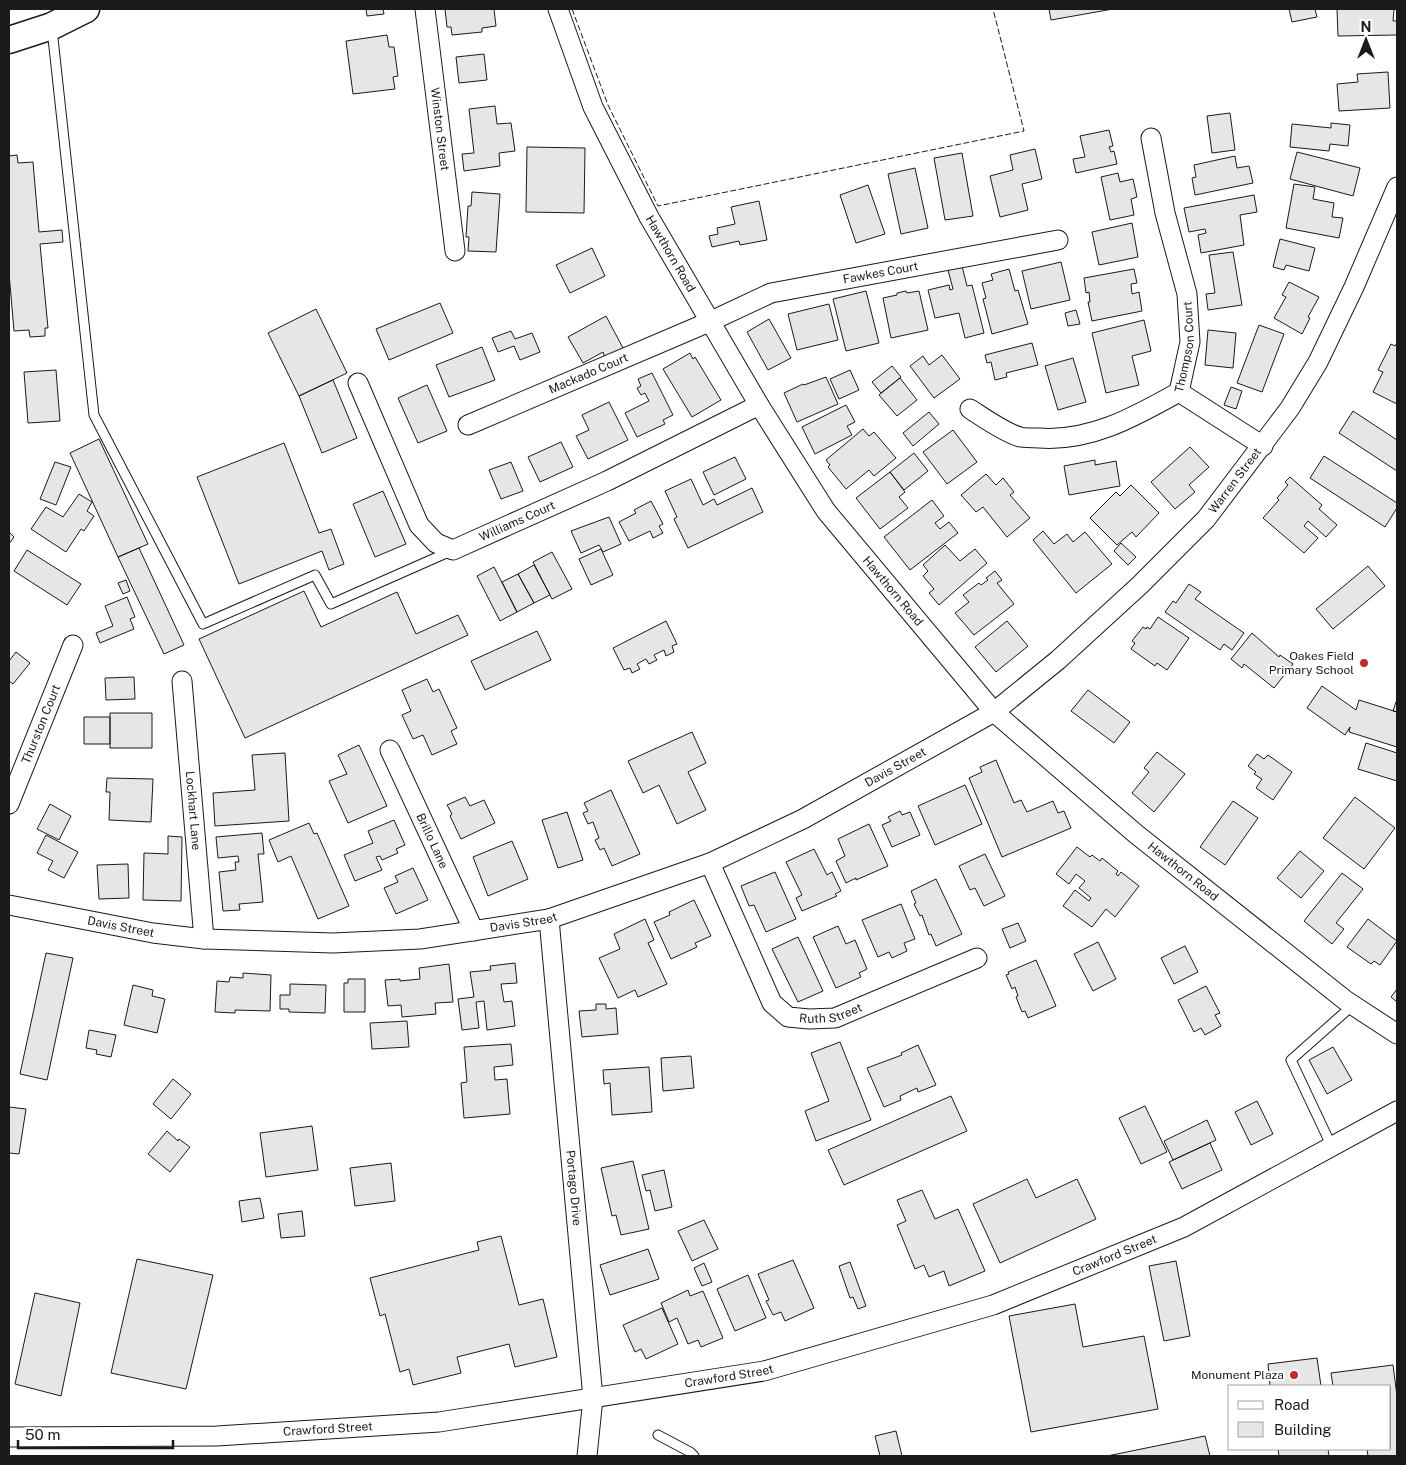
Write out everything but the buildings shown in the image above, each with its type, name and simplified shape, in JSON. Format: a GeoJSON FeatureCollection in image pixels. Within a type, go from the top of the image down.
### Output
{"type":"FeatureCollection","features":[{"type":"Feature","properties":{"kind":"street","name":"Winston Street"},"geometry":{"type":"LineString","coordinates":[[425,9],[455,251]]}},
{"type":"Feature","properties":{"kind":"street","name":"Hawthorn Road"},"geometry":{"type":"LineString","coordinates":[[558,9],[593,107],[649,217],[759,406],[826,511],[994,712],[1136,834],[1353,1005],[1397,1034]]}},
{"type":"Feature","properties":{"kind":"street"},"geometry":{"type":"LineString","coordinates":[[9,40],[52,26],[83,10]]}},
{"type":"Feature","properties":{"kind":"street","name":"Thompson Court"},"geometry":{"type":"LineString","coordinates":[[970,409],[1020,437],[1054,440],[1098,432],[1139,414],[1179,392],[1190,342],[1187,294],[1165,213],[1151,138]]}},
{"type":"Feature","properties":{"kind":"street","name":"Warren Street"},"geometry":{"type":"LineString","coordinates":[[994,712],[1058,660],[1146,579],[1206,519],[1290,408],[1318,362],[1354,287],[1397,188]]}},
{"type":"Feature","properties":{"kind":"street","name":"Fawkes Court"},"geometry":{"type":"LineString","coordinates":[[710,322],[770,293],[1058,240]]}},
{"type":"Feature","properties":{"kind":"street","name":"Mackado Court"},"geometry":{"type":"LineString","coordinates":[[468,425],[710,322]]}},
{"type":"Feature","properties":{"kind":"street"},"geometry":{"type":"LineString","coordinates":[[358,383],[419,525],[436,543],[452,550]]}},
{"type":"Feature","properties":{"kind":"street"},"geometry":{"type":"LineString","coordinates":[[1179,392],[1262,446]]}},
{"type":"Feature","properties":{"kind":"street","name":"Williams Court"},"geometry":{"type":"LineString","coordinates":[[452,550],[607,481],[759,406]]}},
{"type":"Feature","properties":{"kind":"street","name":"Thurston Court"},"geometry":{"type":"LineString","coordinates":[[9,804],[73,644]]}},
{"type":"Feature","properties":{"kind":"street","name":"Lockhart Lane"},"geometry":{"type":"LineString","coordinates":[[182,681],[204,939]]}},
{"type":"Feature","properties":{"kind":"street","name":"Davis Street"},"geometry":{"type":"LineString","coordinates":[[10,900],[153,933],[204,939],[333,944],[420,939],[549,919],[710,863],[804,819],[994,712]]}},
{"type":"Feature","properties":{"kind":"street","name":"Brillo Lane"},"geometry":{"type":"LineString","coordinates":[[390,750],[474,931]]}},
{"type":"Feature","properties":{"kind":"street","name":"Ruth Street"},"geometry":{"type":"LineString","coordinates":[[710,863],[772,1003],[788,1017],[809,1020],[835,1018],[977,958]]}},
{"type":"Feature","properties":{"kind":"street","name":"Portago Drive"},"geometry":{"type":"LineString","coordinates":[[549,919],[593,1398],[587,1456]]}},
{"type":"Feature","properties":{"kind":"street","name":"Crawford Street"},"geometry":{"type":"LineString","coordinates":[[9,1437],[216,1436],[439,1422],[764,1371],[993,1305],[1184,1227],[1397,1111]]}},
{"type":"Feature","properties":{"kind":"lane"},"geometry":{"type":"LineString","coordinates":[[52,26],[94,415],[203,624],[315,575],[331,604],[452,550]]}},
{"type":"Feature","properties":{"kind":"lane"},"geometry":{"type":"LineString","coordinates":[[1332,1147],[1291,1060],[1353,1005]]}},
{"type":"Feature","properties":{"kind":"lane"},"geometry":{"type":"LineString","coordinates":[[658,1435],[694,1456]]}},
{"type":"Feature","properties":{"kind":"fence"},"geometry":{"type":"LineString","coordinates":[[572,9],[608,105],[658,206],[1024,131],[993,9]]}},
{"type":"Feature","properties":{"kind":"place","name":"Oakes Field Primary School"},"geometry":{"type":"Point","coordinates":[1364,663]}},
{"type":"Feature","properties":{"kind":"place","name":"Monument Plaza"},"geometry":{"type":"Point","coordinates":[1294,1375]}}]}
